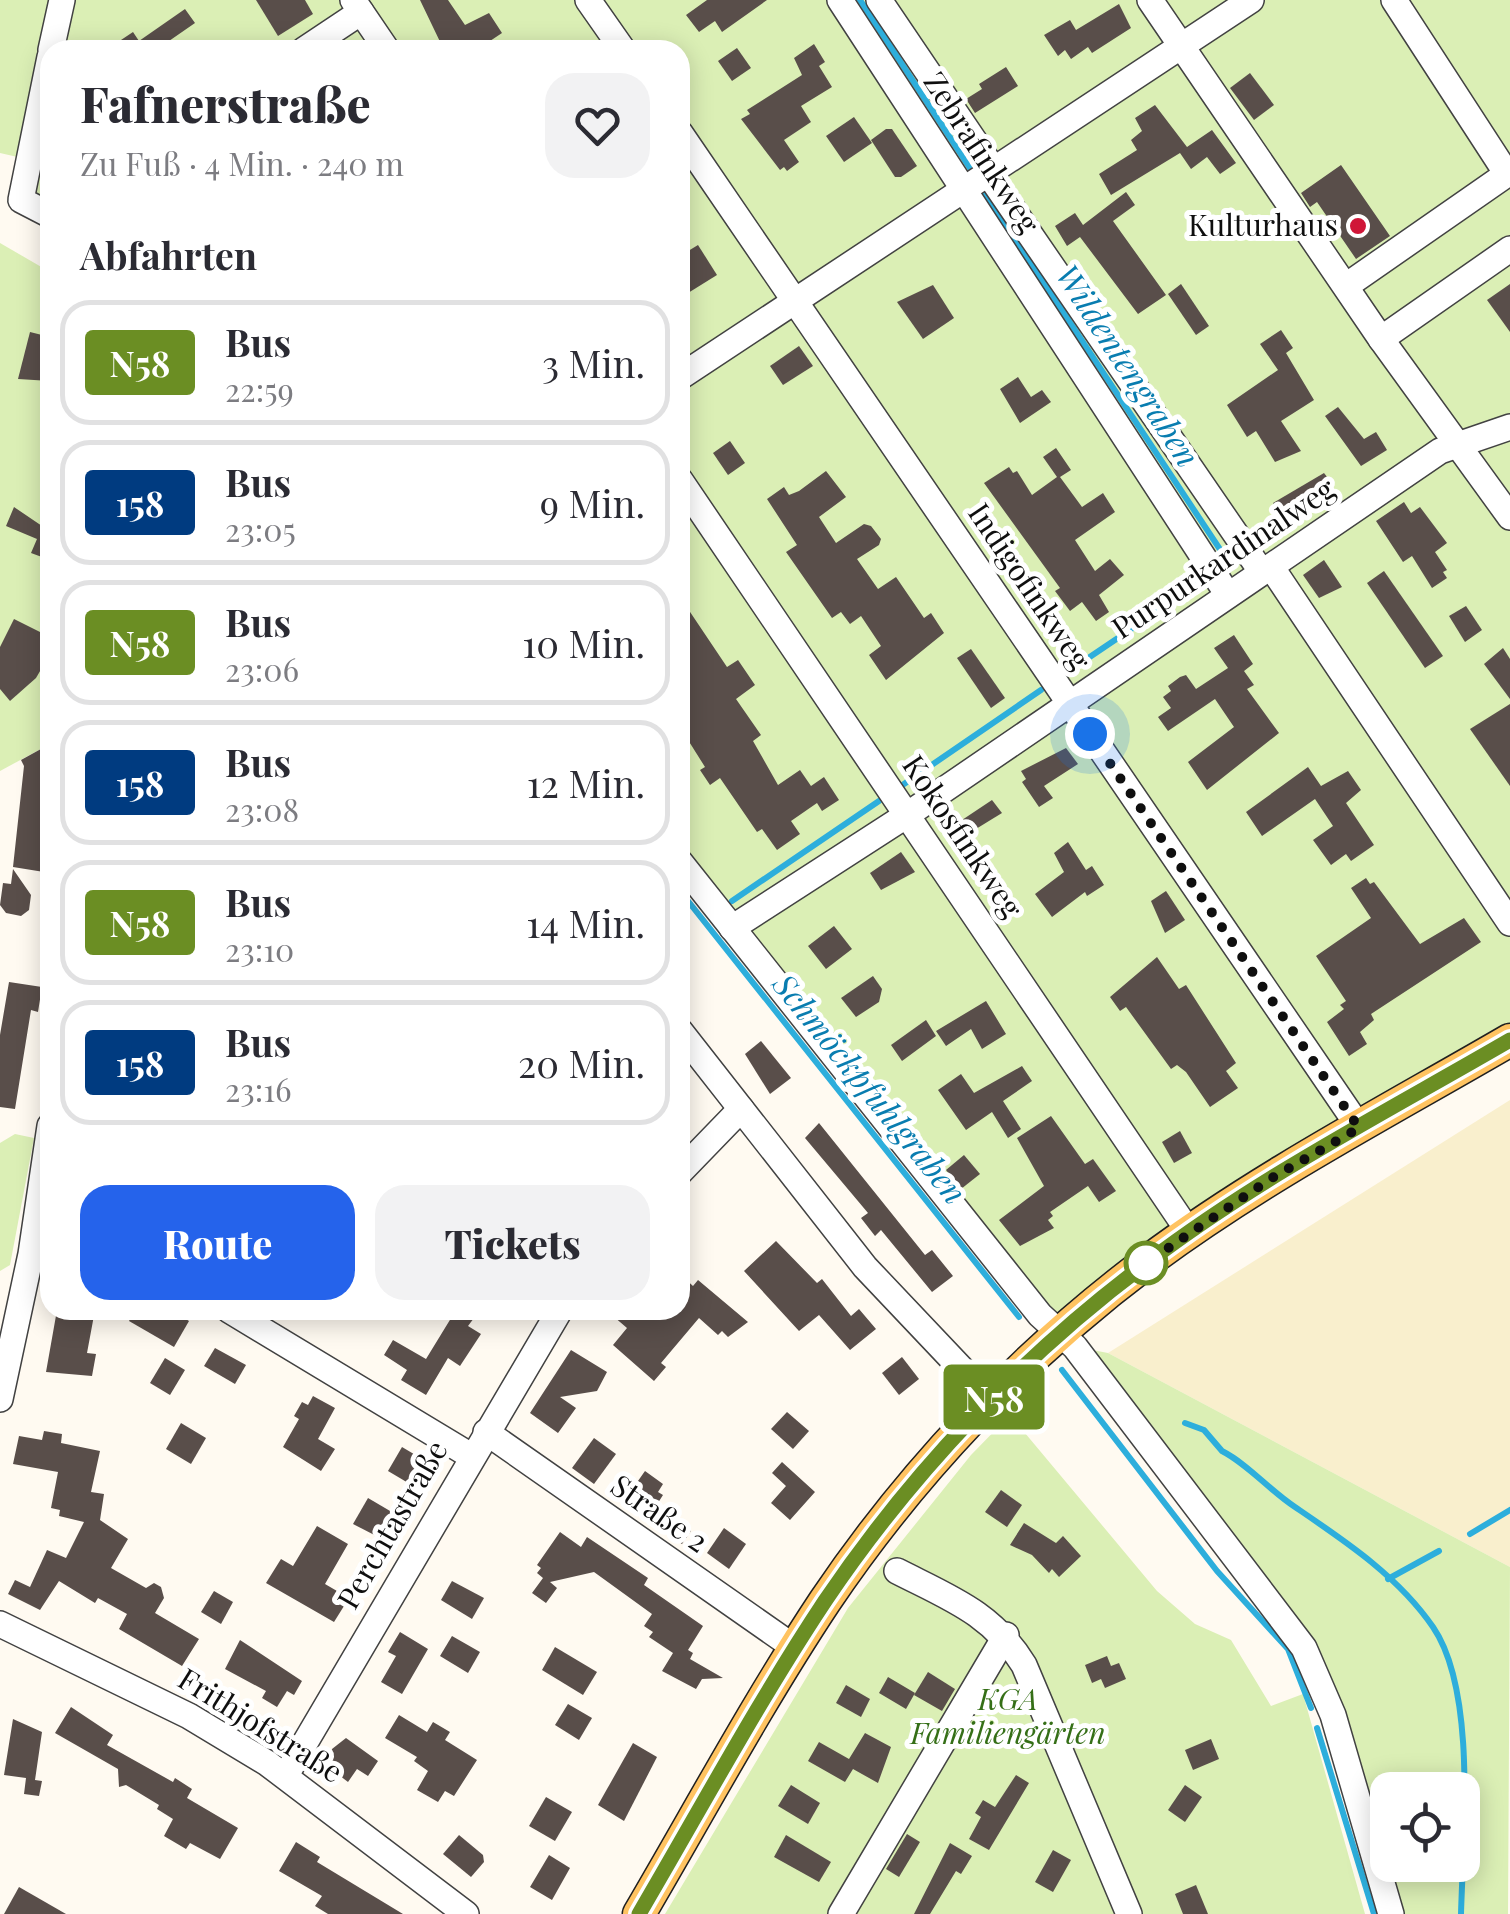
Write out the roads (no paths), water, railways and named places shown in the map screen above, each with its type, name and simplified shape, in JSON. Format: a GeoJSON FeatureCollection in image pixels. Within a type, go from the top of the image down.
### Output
{"type":"FeatureCollection","features":[{"type":"Feature","properties":{"kind":"main road"},"geometry":{"type":"LineString","coordinates":[[639,1914],[795,1648],[889,1514],[991,1400],[1058,1335],[1189,1232],[1510,1040]]}},
{"type":"Feature","properties":{"kind":"street"},"geometry":{"type":"LineString","coordinates":[[54,40],[62,0]]}},
{"type":"Feature","properties":{"kind":"street"},"geometry":{"type":"LineString","coordinates":[[588,0],[615,40]]}},
{"type":"Feature","properties":{"kind":"street","name":"Zebrafinkweg"},"geometry":{"type":"LineString","coordinates":[[840,0],[1228,595]]}},
{"type":"Feature","properties":{"kind":"street","name":"Zebrafinkweg"},"geometry":{"type":"LineString","coordinates":[[879,0],[994,170],[994,182],[1510,923]]}},
{"type":"Feature","properties":{"kind":"street"},"geometry":{"type":"LineString","coordinates":[[1150,0],[1381,339],[1510,517]]}},
{"type":"Feature","properties":{"kind":"street"},"geometry":{"type":"LineString","coordinates":[[690,371],[1251,0]]}},
{"type":"Feature","properties":{"kind":"street"},"geometry":{"type":"LineString","coordinates":[[1346,286],[1507,174],[1394,0]]}},
{"type":"Feature","properties":{"kind":"street"},"geometry":{"type":"LineString","coordinates":[[316,40],[357,6],[380,40]]}},
{"type":"Feature","properties":{"kind":"street"},"geometry":{"type":"LineString","coordinates":[[40,107],[21,200],[40,210]]}},
{"type":"Feature","properties":{"kind":"street","name":"Indigofinkweg"},"geometry":{"type":"LineString","coordinates":[[690,147],[1359,1128]]}},
{"type":"Feature","properties":{"kind":"street"},"geometry":{"type":"LineString","coordinates":[[1381,339],[1510,249]]}},
{"type":"Feature","properties":{"kind":"street","name":"Purpurkardinalweg"},"geometry":{"type":"LineString","coordinates":[[732,928],[907,815],[1456,444],[1510,426]]}},
{"type":"Feature","properties":{"kind":"street","name":"Kokosfinkweg"},"geometry":{"type":"LineString","coordinates":[[690,495],[1189,1232]]}},
{"type":"Feature","properties":{"kind":"street"},"geometry":{"type":"LineString","coordinates":[[690,875],[1058,1335],[1076,1347],[1304,1648],[1333,1715],[1391,1914]]}},
{"type":"Feature","properties":{"kind":"street"},"geometry":{"type":"LineString","coordinates":[[690,1044],[866,1267],[991,1400]]}},
{"type":"Feature","properties":{"kind":"street"},"geometry":{"type":"LineString","coordinates":[[690,1162],[741,1109]]}},
{"type":"Feature","properties":{"kind":"street"},"geometry":{"type":"LineString","coordinates":[[0,1399],[40,1249]]}},
{"type":"Feature","properties":{"kind":"street"},"geometry":{"type":"LineString","coordinates":[[246,1320],[471,1456]]}},
{"type":"Feature","properties":{"kind":"street","name":"Perchtastraße"},"geometry":{"type":"LineString","coordinates":[[286,1775],[554,1320]]}},
{"type":"Feature","properties":{"kind":"street","name":"Straße 2"},"geometry":{"type":"LineString","coordinates":[[486,1432],[795,1648]]}},
{"type":"Feature","properties":{"kind":"street"},"geometry":{"type":"LineString","coordinates":[[898,1570],[986,1617],[1006,1635],[1024,1665],[1129,1914]]}},
{"type":"Feature","properties":{"kind":"street","name":"Frithjofstraße"},"geometry":{"type":"LineString","coordinates":[[0,1624],[189,1716],[286,1775],[466,1914]]}},
{"type":"Feature","properties":{"kind":"street"},"geometry":{"type":"LineString","coordinates":[[841,1914],[1006,1635]]}},
{"type":"Feature","properties":{"kind":"waterway","name":"Wildentengraben"},"geometry":{"type":"LineString","coordinates":[[860,0],[970,168]]}},
{"type":"Feature","properties":{"kind":"waterway","name":"Wildentengraben"},"geometry":{"type":"LineString","coordinates":[[985,194],[1229,563],[1226,565]]}},
{"type":"Feature","properties":{"kind":"waterway","name":"Wildentengraben"},"geometry":{"type":"LineString","coordinates":[[1066,673],[1201,582]]}},
{"type":"Feature","properties":{"kind":"waterway","name":"Wildentengraben"},"geometry":{"type":"LineString","coordinates":[[904,784],[1041,690]]}},
{"type":"Feature","properties":{"kind":"waterway","name":"Wildentengraben"},"geometry":{"type":"LineString","coordinates":[[732,901],[879,801]]}},
{"type":"Feature","properties":{"kind":"waterway","name":"Schmöckpfuhlgraben"},"geometry":{"type":"LineString","coordinates":[[690,904],[1019,1317]]}},
{"type":"Feature","properties":{"kind":"waterway","name":"Schmöckpfuhlgraben"},"geometry":{"type":"LineString","coordinates":[[1062,1370],[1217,1571],[1288,1649],[1311,1708]]}},
{"type":"Feature","properties":{"kind":"waterway"},"geometry":{"type":"LineString","coordinates":[[1185,1423],[1204,1430],[1222,1451],[1370,1561],[1404,1592],[1433,1627],[1447,1655],[1462,1726],[1465,1807],[1461,1914]]}},
{"type":"Feature","properties":{"kind":"waterway"},"geometry":{"type":"LineString","coordinates":[[1470,1534],[1510,1510]]}},
{"type":"Feature","properties":{"kind":"waterway"},"geometry":{"type":"LineString","coordinates":[[1388,1579],[1439,1551]]}},
{"type":"Feature","properties":{"kind":"waterway","name":"Schmöckpfuhlgraben"},"geometry":{"type":"LineString","coordinates":[[1317,1728],[1374,1914]]}},
{"type":"Feature","properties":{"kind":"place","name":"Kulturhaus"},"geometry":{"type":"Point","coordinates":[1358,226]}},
{"type":"Feature","properties":{"kind":"park label","name":"KGA Familiengärten"},"geometry":{"type":"Point","coordinates":[1008,1717]}}]}
